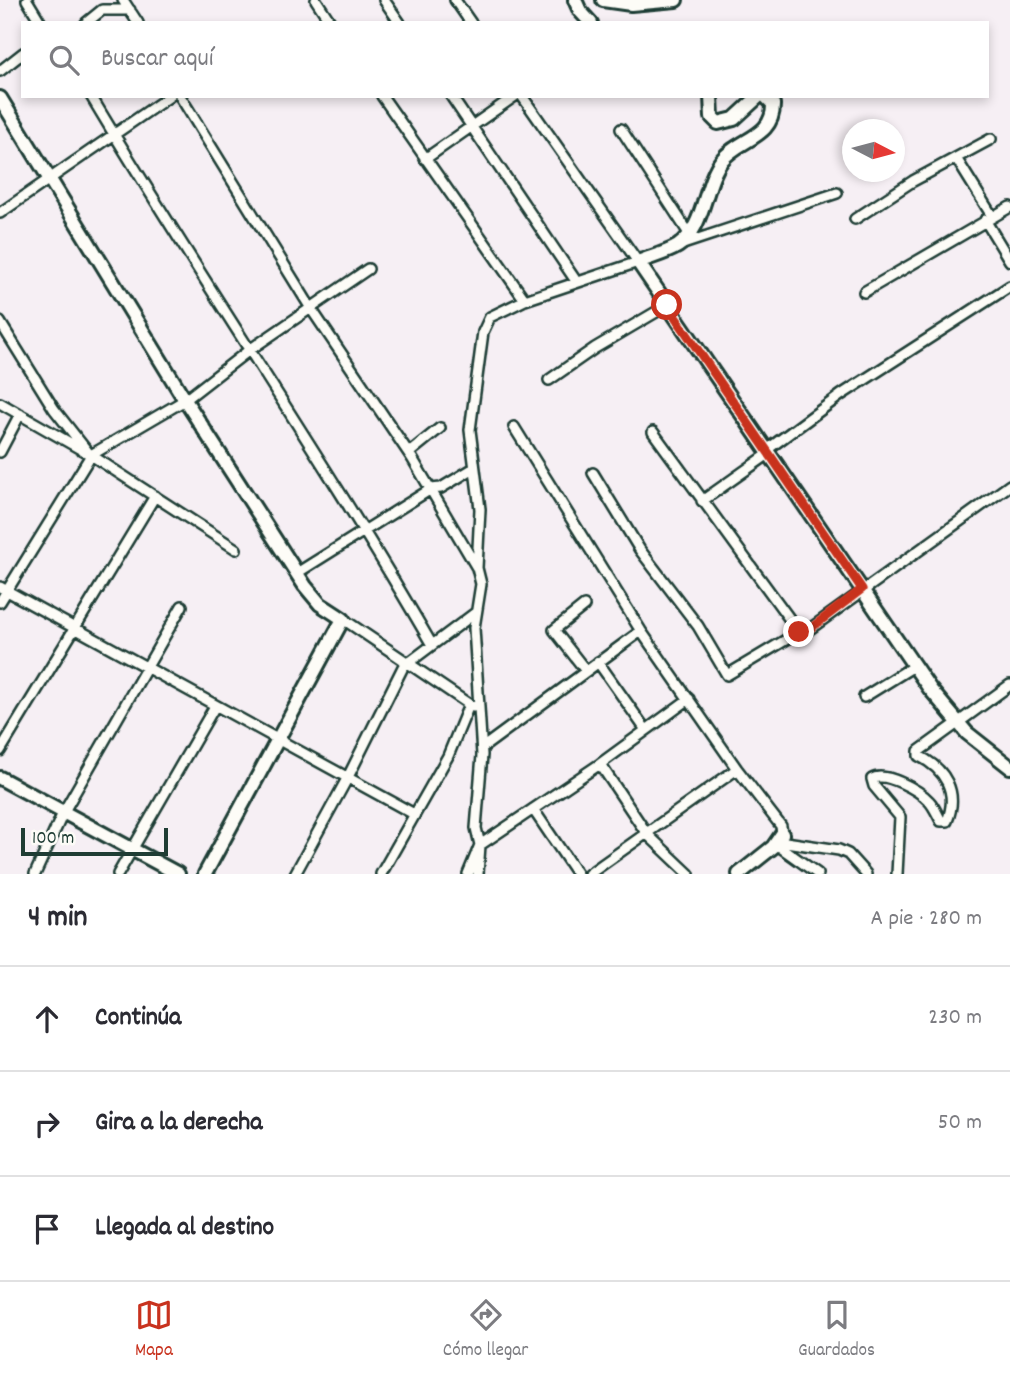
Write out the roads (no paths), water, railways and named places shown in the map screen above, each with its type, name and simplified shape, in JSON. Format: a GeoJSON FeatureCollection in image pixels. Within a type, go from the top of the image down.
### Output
{"type":"FeatureCollection","features":[{"type":"Feature","properties":{"kind":"street"},"geometry":{"type":"LineString","coordinates":[[27,0],[40,21]]}},
{"type":"Feature","properties":{"kind":"street"},"geometry":{"type":"LineString","coordinates":[[123,0],[137,21]]}},
{"type":"Feature","properties":{"kind":"street"},"geometry":{"type":"LineString","coordinates":[[316,0],[330,21]]}},
{"type":"Feature","properties":{"kind":"street"},"geometry":{"type":"LineString","coordinates":[[384,0],[399,21]]}},
{"type":"Feature","properties":{"kind":"street"},"geometry":{"type":"LineString","coordinates":[[455,0],[470,21]]}},
{"type":"Feature","properties":{"kind":"street"},"geometry":{"type":"LineString","coordinates":[[575,0],[580,12],[589,21]]}},
{"type":"Feature","properties":{"kind":"street"},"geometry":{"type":"LineString","coordinates":[[603,0],[631,4],[676,0]]}},
{"type":"Feature","properties":{"kind":"street"},"geometry":{"type":"LineString","coordinates":[[88,21],[102,10],[130,10]]}},
{"type":"Feature","properties":{"kind":"street"},"geometry":{"type":"LineString","coordinates":[[0,71],[21,55]]}},
{"type":"Feature","properties":{"kind":"street"},"geometry":{"type":"LineString","coordinates":[[0,98],[185,400],[320,604],[473,707]]}},
{"type":"Feature","properties":{"kind":"street"},"geometry":{"type":"LineString","coordinates":[[91,98],[248,351],[367,532],[432,645]]}},
{"type":"Feature","properties":{"kind":"street"},"geometry":{"type":"LineString","coordinates":[[0,213],[167,98]]}},
{"type":"Feature","properties":{"kind":"street"},"geometry":{"type":"LineString","coordinates":[[181,98],[312,310],[409,453],[477,568],[481,583],[475,613],[473,707],[481,748],[476,828],[480,845],[478,874]]}},
{"type":"Feature","properties":{"kind":"street"},"geometry":{"type":"LineString","coordinates":[[383,98],[525,300]]}},
{"type":"Feature","properties":{"kind":"street"},"geometry":{"type":"LineString","coordinates":[[453,98],[576,281]]}},
{"type":"Feature","properties":{"kind":"street"},"geometry":{"type":"LineString","coordinates":[[425,159],[512,98]]}},
{"type":"Feature","properties":{"kind":"street"},"geometry":{"type":"LineString","coordinates":[[523,98],[769,451],[914,666],[967,733],[1010,767]]}},
{"type":"Feature","properties":{"kind":"street"},"geometry":{"type":"LineString","coordinates":[[711,98],[712,117],[718,123],[734,119],[760,98]]}},
{"type":"Feature","properties":{"kind":"street"},"geometry":{"type":"LineString","coordinates":[[678,246],[706,202],[713,177],[723,158],[764,131],[771,122],[773,104],[765,98]]}},
{"type":"Feature","properties":{"kind":"street"},"geometry":{"type":"LineString","coordinates":[[621,130],[688,232]]}},
{"type":"Feature","properties":{"kind":"street"},"geometry":{"type":"LineString","coordinates":[[855,219],[913,181],[991,139]]}},
{"type":"Feature","properties":{"kind":"street"},"geometry":{"type":"LineString","coordinates":[[956,158],[1010,261]]}},
{"type":"Feature","properties":{"kind":"street"},"geometry":{"type":"LineString","coordinates":[[477,568],[480,509],[470,430],[483,332],[490,317],[525,300],[576,281],[837,193]]}},
{"type":"Feature","properties":{"kind":"street"},"geometry":{"type":"LineString","coordinates":[[864,292],[1010,207]]}},
{"type":"Feature","properties":{"kind":"street"},"geometry":{"type":"LineString","coordinates":[[0,602],[3,589],[91,455],[185,400],[248,351],[312,310],[368,269]]}},
{"type":"Feature","properties":{"kind":"street"},"geometry":{"type":"LineString","coordinates":[[702,501],[841,395],[1010,286]]}},
{"type":"Feature","properties":{"kind":"street"},"geometry":{"type":"LineString","coordinates":[[549,380],[595,348],[667,305]]}},
{"type":"Feature","properties":{"kind":"street"},"geometry":{"type":"LineString","coordinates":[[0,322],[54,409],[91,455]]}},
{"type":"Feature","properties":{"kind":"street"},"geometry":{"type":"LineString","coordinates":[[0,403],[91,455],[236,550]]}},
{"type":"Feature","properties":{"kind":"street"},"geometry":{"type":"LineString","coordinates":[[0,452],[20,414]]}},
{"type":"Feature","properties":{"kind":"street"},"geometry":{"type":"LineString","coordinates":[[514,427],[640,631],[737,769],[781,826],[779,840],[739,874]]}},
{"type":"Feature","properties":{"kind":"street"},"geometry":{"type":"LineString","coordinates":[[409,453],[440,428]]}},
{"type":"Feature","properties":{"kind":"street"},"geometry":{"type":"LineString","coordinates":[[653,432],[799,632]]}},
{"type":"Feature","properties":{"kind":"street"},"geometry":{"type":"LineString","coordinates":[[297,573],[367,532],[431,489],[441,488],[474,468]]}},
{"type":"Feature","properties":{"kind":"street"},"geometry":{"type":"LineString","coordinates":[[593,473],[640,550],[698,626],[727,676],[799,632],[807,631],[1010,485]]}},
{"type":"Feature","properties":{"kind":"street"},"geometry":{"type":"LineString","coordinates":[[0,751],[155,496]]}},
{"type":"Feature","properties":{"kind":"street"},"geometry":{"type":"LineString","coordinates":[[3,589],[414,814]]}},
{"type":"Feature","properties":{"kind":"street"},"geometry":{"type":"LineString","coordinates":[[35,874],[63,813],[182,606]]}},
{"type":"Feature","properties":{"kind":"street"},"geometry":{"type":"LineString","coordinates":[[584,606],[554,630],[586,671]]}},
{"type":"Feature","properties":{"kind":"street"},"geometry":{"type":"LineString","coordinates":[[295,874],[408,662],[475,613]]}},
{"type":"Feature","properties":{"kind":"street"},"geometry":{"type":"LineString","coordinates":[[205,874],[279,741],[342,619]]}},
{"type":"Feature","properties":{"kind":"street"},"geometry":{"type":"LineString","coordinates":[[481,748],[640,631]]}},
{"type":"Feature","properties":{"kind":"street"},"geometry":{"type":"LineString","coordinates":[[598,662],[646,730]]}},
{"type":"Feature","properties":{"kind":"street"},"geometry":{"type":"LineString","coordinates":[[864,697],[914,666]]}},
{"type":"Feature","properties":{"kind":"street"},"geometry":{"type":"LineString","coordinates":[[897,874],[900,817],[874,786],[873,779],[885,777],[915,791],[930,801],[941,821],[947,821],[951,797],[947,779],[937,766],[919,756],[919,751],[1010,685]]}},
{"type":"Feature","properties":{"kind":"street"},"geometry":{"type":"LineString","coordinates":[[468,874],[480,845],[600,764],[689,699]]}},
{"type":"Feature","properties":{"kind":"street"},"geometry":{"type":"LineString","coordinates":[[118,874],[215,706]]}},
{"type":"Feature","properties":{"kind":"street"},"geometry":{"type":"LineString","coordinates":[[381,874],[473,707]]}},
{"type":"Feature","properties":{"kind":"street"},"geometry":{"type":"LineString","coordinates":[[600,764],[647,834],[690,874]]}},
{"type":"Feature","properties":{"kind":"street"},"geometry":{"type":"LineString","coordinates":[[589,874],[737,769]]}},
{"type":"Feature","properties":{"kind":"street"},"geometry":{"type":"LineString","coordinates":[[0,778],[178,874]]}},
{"type":"Feature","properties":{"kind":"street"},"geometry":{"type":"LineString","coordinates":[[533,809],[577,874]]}},
{"type":"Feature","properties":{"kind":"street"},"geometry":{"type":"LineString","coordinates":[[779,840],[818,874]]}},
{"type":"Feature","properties":{"kind":"street"},"geometry":{"type":"LineString","coordinates":[[779,840],[839,850],[854,859],[866,874]]}}]}
